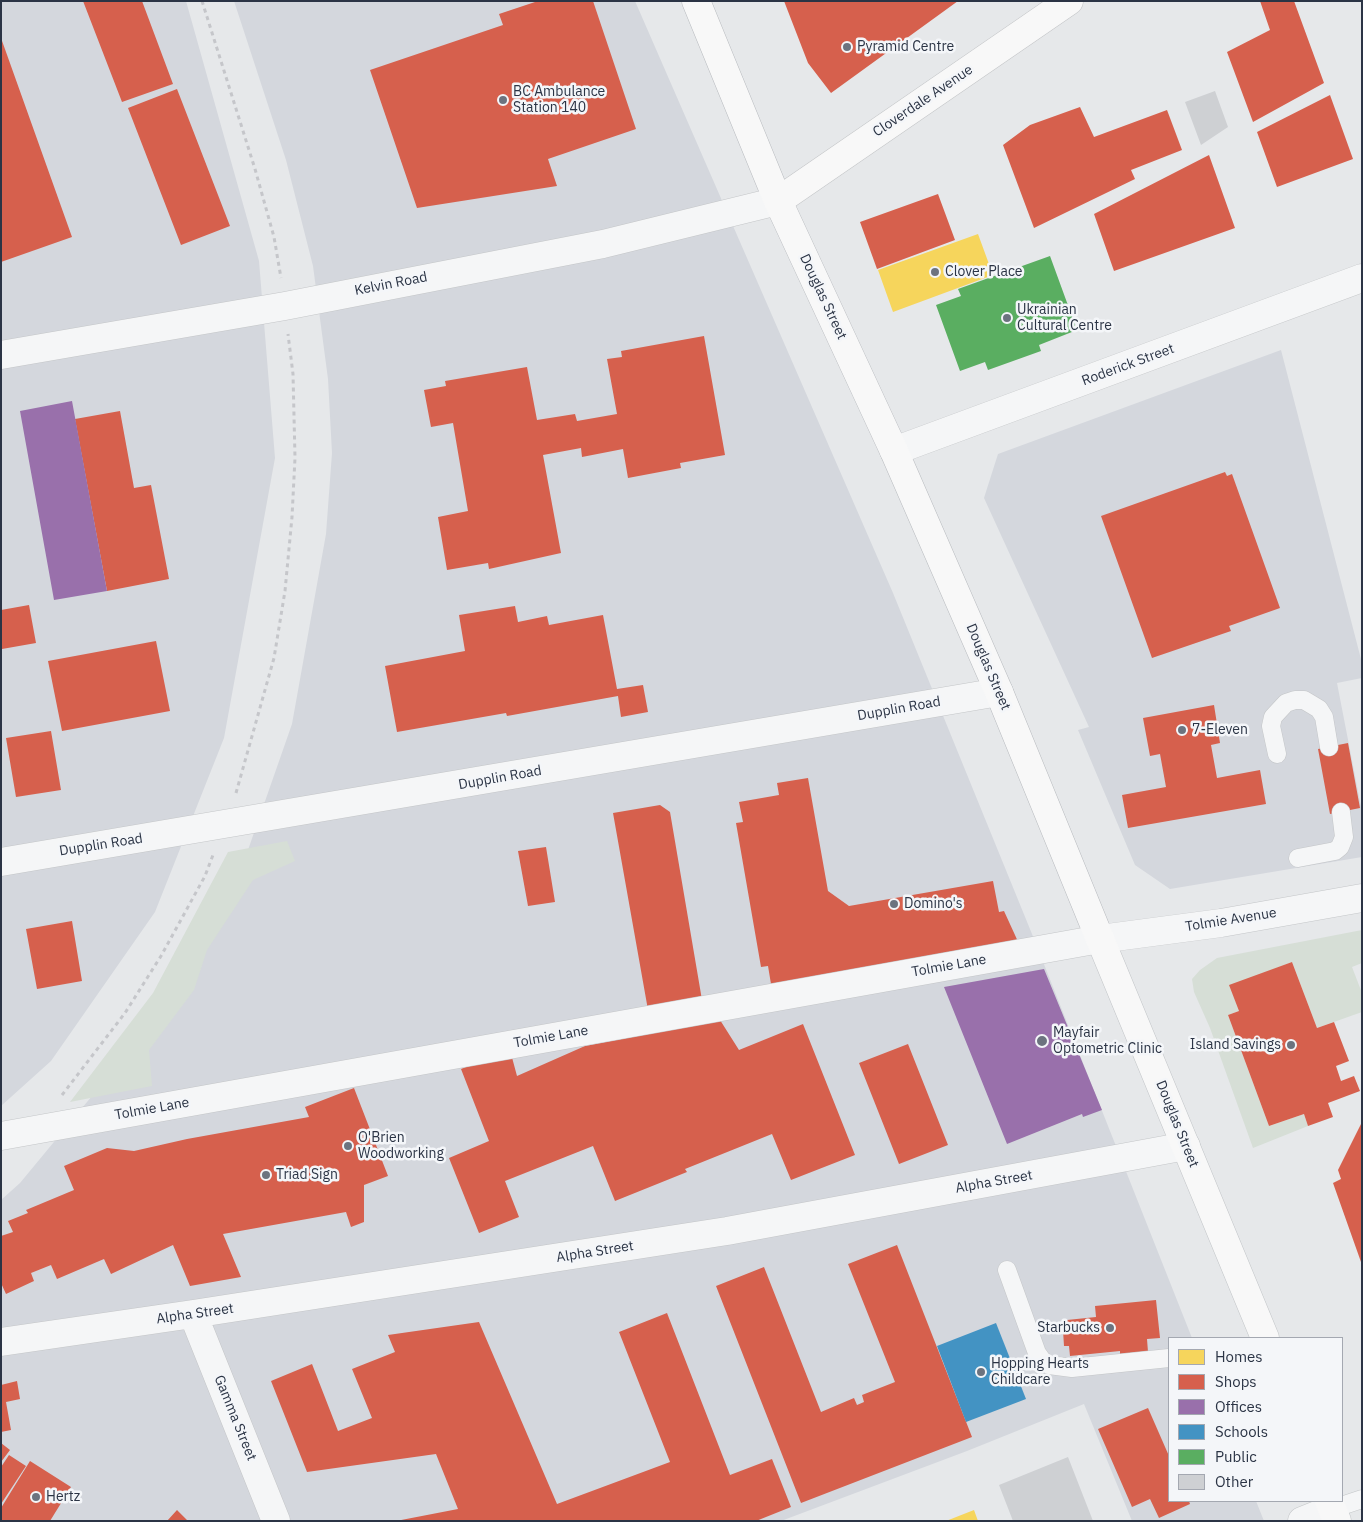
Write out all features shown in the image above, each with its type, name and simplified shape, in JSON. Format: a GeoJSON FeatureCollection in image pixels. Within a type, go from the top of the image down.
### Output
{"type":"FeatureCollection","features":[{"type":"Feature","properties":{"kind":"main road","name":"Douglas Street"},"geometry":{"type":"LineString","coordinates":[[696,1],[778,201],[894,451],[999,692],[1265,1337]]}},
{"type":"Feature","properties":{"kind":"main road","name":"Cloverdale Avenue"},"geometry":{"type":"LineString","coordinates":[[778,201],[1069,1]]}},
{"type":"Feature","properties":{"kind":"street","name":"Kelvin Road"},"geometry":{"type":"LineString","coordinates":[[1,355],[285,306],[603,244],[778,201]]}},
{"type":"Feature","properties":{"kind":"street","name":"Roderick Street"},"geometry":{"type":"LineString","coordinates":[[894,451],[1362,278]]}},
{"type":"Feature","properties":{"kind":"street","name":"Dupplin Road"},"geometry":{"type":"LineString","coordinates":[[1,862],[999,692]]}},
{"type":"Feature","properties":{"kind":"street","name":"Tolmie Avenue"},"geometry":{"type":"LineString","coordinates":[[1100,938],[1221,923],[1362,898]]}},
{"type":"Feature","properties":{"kind":"street","name":"Tolmie Lane"},"geometry":{"type":"LineString","coordinates":[[1,1136],[1100,938]]}},
{"type":"Feature","properties":{"kind":"street","name":"Alpha Street"},"geometry":{"type":"LineString","coordinates":[[1,1342],[727,1231],[1186,1146]]}},
{"type":"Feature","properties":{"kind":"street","name":"Gamma Street"},"geometry":{"type":"LineString","coordinates":[[194,1314],[276,1521]]}},
{"type":"Feature","properties":{"kind":"street"},"geometry":{"type":"LineString","coordinates":[[1302,1521],[1333,1510]]}},
{"type":"Feature","properties":{"kind":"lane"},"geometry":{"type":"LineString","coordinates":[[1277,754],[1271,726],[1273,717],[1286,703],[1295,700],[1304,700],[1319,709],[1324,717],[1329,747]]}},
{"type":"Feature","properties":{"kind":"lane"},"geometry":{"type":"LineString","coordinates":[[1298,858],[1335,851],[1340,847],[1344,837],[1341,812]]}},
{"type":"Feature","properties":{"kind":"lane"},"geometry":{"type":"LineString","coordinates":[[1007,1270],[1037,1353],[1049,1365],[1072,1368],[1168,1358]]}},
{"type":"Feature","properties":{"kind":"lane"},"geometry":{"type":"LineString","coordinates":[[1333,1510],[1362,1499]]}},
{"type":"Feature","properties":{"kind":"path"},"geometry":{"type":"LineString","coordinates":[[33,1130],[124,1013],[161,956],[205,876],[226,825],[274,658],[285,591],[292,517],[294,458],[292,374],[285,306],[274,237],[230,85],[202,1]]}},
{"type":"Feature","properties":{"kind":"shaded area"},"geometry":{"type":"Polygon","coordinates":[[[1,1],[186,1],[259,261],[275,458],[224,738],[155,912],[51,1061],[1,1106],[1,1]]]}},
{"type":"Feature","properties":{"kind":"shaded area"},"geometry":{"type":"Polygon","coordinates":[[[234,1],[635,1],[893,593],[1032,934],[1192,1337],[1168,1337],[1168,1502],[1256,1502],[1264,1521],[1132,1521],[1084,1404],[967,1451],[781,1521],[1,1521],[1,1200],[20,1183],[154,1021],[234,890],[292,724],[326,534],[332,453],[328,379],[313,266],[286,160],[234,1]]]}},
{"type":"Feature","properties":{"kind":"shaded area"},"geometry":{"type":"Polygon","coordinates":[[[1281,350],[1362,663],[1362,678],[1337,683],[1362,812],[1362,857],[1170,889],[1135,865],[1078,730],[1089,727],[984,498],[998,454],[1281,350]]]}},
{"type":"Feature","properties":{"kind":"shaded area"},"geometry":{"type":"Polygon","coordinates":[[[287,841],[295,861],[253,880],[207,950],[194,990],[149,1050],[152,1086],[70,1102],[153,993],[228,852],[287,841]]]}},
{"type":"Feature","properties":{"kind":"shaded area"},"geometry":{"type":"Polygon","coordinates":[[[1362,930],[1362,963],[1352,967],[1362,993],[1362,1012],[1317,1028],[1292,962],[1230,986],[1239,1011],[1228,1015],[1269,1126],[1304,1114],[1308,1126],[1253,1148],[1210,1028],[1194,992],[1192,979],[1200,970],[1217,958],[1362,930]]]}},
{"type":"Feature","properties":{"kind":"building: Homes","name":"Clover Place"},"geometry":{"type":"Polygon","coordinates":[[[978,234],[993,275],[893,312],[878,270],[978,234]]]}},
{"type":"Feature","properties":{"kind":"building: Homes"},"geometry":{"type":"Polygon","coordinates":[[[974,1510],[978,1521],[946,1521],[974,1510]]]}},
{"type":"Feature","properties":{"kind":"building: Shops"},"geometry":{"type":"Polygon","coordinates":[[[83,1],[142,1],[173,84],[122,102],[83,1]]]}},
{"type":"Feature","properties":{"kind":"building: Shops","name":"BC Ambulance Station 140"},"geometry":{"type":"Polygon","coordinates":[[[538,1],[593,1],[636,129],[548,159],[557,186],[417,208],[370,70],[503,25],[499,14],[538,1]]]}},
{"type":"Feature","properties":{"kind":"building: Shops","name":"Pyramid Centre"},"geometry":{"type":"Polygon","coordinates":[[[784,1],[958,1],[831,93],[808,63],[784,1]]]}},
{"type":"Feature","properties":{"kind":"building: Shops"},"geometry":{"type":"Polygon","coordinates":[[[1260,1],[1294,1],[1324,83],[1253,122],[1227,52],[1270,30],[1260,1]]]}},
{"type":"Feature","properties":{"kind":"building: Shops"},"geometry":{"type":"Polygon","coordinates":[[[1,38],[72,237],[1,262],[1,38]]]}},
{"type":"Feature","properties":{"kind":"building: Shops"},"geometry":{"type":"Polygon","coordinates":[[[177,89],[230,226],[181,245],[128,108],[177,89]]]}},
{"type":"Feature","properties":{"kind":"building: Shops"},"geometry":{"type":"Polygon","coordinates":[[[1330,95],[1353,159],[1277,187],[1257,132],[1330,95]]]}},
{"type":"Feature","properties":{"kind":"building: Shops"},"geometry":{"type":"Polygon","coordinates":[[[1080,107],[1094,137],[1167,110],[1182,150],[1131,170],[1135,179],[1034,228],[1003,145],[1030,125],[1080,107]]]}},
{"type":"Feature","properties":{"kind":"building: Shops"},"geometry":{"type":"Polygon","coordinates":[[[1209,155],[1235,228],[1114,271],[1094,214],[1209,155]]]}},
{"type":"Feature","properties":{"kind":"building: Shops"},"geometry":{"type":"Polygon","coordinates":[[[938,194],[955,240],[877,269],[860,222],[938,194]]]}},
{"type":"Feature","properties":{"kind":"building: Shops"},"geometry":{"type":"Polygon","coordinates":[[[704,336],[725,455],[680,463],[681,468],[628,478],[623,449],[582,457],[581,448],[543,455],[561,553],[489,569],[488,563],[447,570],[438,517],[468,511],[453,423],[431,427],[424,390],[446,386],[445,381],[527,367],[537,420],[575,414],[577,421],[617,414],[607,359],[622,357],[621,351],[704,336]]]}},
{"type":"Feature","properties":{"kind":"building: Shops"},"geometry":{"type":"Polygon","coordinates":[[[120,411],[134,488],[151,485],[169,579],[107,591],[75,419],[120,411]]]}},
{"type":"Feature","properties":{"kind":"building: Shops"},"geometry":{"type":"Polygon","coordinates":[[[1225,472],[1227,476],[1232,474],[1280,608],[1229,626],[1231,631],[1152,658],[1101,516],[1225,472]]]}},
{"type":"Feature","properties":{"kind":"building: Shops"},"geometry":{"type":"Polygon","coordinates":[[[29,605],[36,643],[2,649],[1,610],[29,605]]]}},
{"type":"Feature","properties":{"kind":"building: Shops"},"geometry":{"type":"Polygon","coordinates":[[[515,606],[518,622],[547,616],[549,625],[603,615],[617,689],[643,685],[648,712],[621,717],[618,696],[507,716],[506,713],[397,732],[385,666],[465,651],[459,615],[515,606]]]}},
{"type":"Feature","properties":{"kind":"building: Shops"},"geometry":{"type":"Polygon","coordinates":[[[156,641],[170,711],[62,731],[48,661],[156,641]]]}},
{"type":"Feature","properties":{"kind":"building: Shops"},"geometry":{"type":"Polygon","coordinates":[[[1214,705],[1220,743],[1211,745],[1217,778],[1260,770],[1266,804],[1128,828],[1122,795],[1166,787],[1160,754],[1150,756],[1143,718],[1214,705]]]}},
{"type":"Feature","properties":{"kind":"building: Shops"},"geometry":{"type":"Polygon","coordinates":[[[51,731],[61,790],[16,797],[6,738],[51,731]]]}},
{"type":"Feature","properties":{"kind":"building: Shops"},"geometry":{"type":"Polygon","coordinates":[[[1348,743],[1360,808],[1330,814],[1318,749],[1348,743]]]}},
{"type":"Feature","properties":{"kind":"building: Shops"},"geometry":{"type":"Polygon","coordinates":[[[808,778],[828,891],[849,906],[993,881],[999,912],[1004,911],[1020,946],[772,990],[768,966],[761,967],[736,823],[743,822],[739,802],[779,795],[777,783],[808,778]]]}},
{"type":"Feature","properties":{"kind":"building: Shops"},"geometry":{"type":"Polygon","coordinates":[[[660,805],[670,812],[702,1000],[648,1010],[613,813],[660,805]]]}},
{"type":"Feature","properties":{"kind":"building: Shops"},"geometry":{"type":"Polygon","coordinates":[[[546,847],[555,902],[528,906],[518,851],[546,847]]]}},
{"type":"Feature","properties":{"kind":"building: Shops"},"geometry":{"type":"Polygon","coordinates":[[[72,921],[82,981],[37,989],[26,929],[72,921]]]}},
{"type":"Feature","properties":{"kind":"building: Shops","name":"Island Savings"},"geometry":{"type":"Polygon","coordinates":[[[1292,962],[1317,1028],[1334,1022],[1349,1061],[1336,1066],[1341,1081],[1354,1076],[1360,1091],[1328,1103],[1333,1117],[1308,1126],[1304,1114],[1269,1126],[1228,1015],[1239,1011],[1229,985],[1292,962]]]}},
{"type":"Feature","properties":{"kind":"building: Shops"},"geometry":{"type":"Polygon","coordinates":[[[720,1020],[739,1050],[803,1024],[855,1155],[791,1180],[772,1134],[685,1169],[687,1172],[615,1201],[593,1146],[505,1181],[519,1217],[479,1233],[449,1158],[489,1141],[461,1069],[510,1050],[517,1076],[585,1046],[720,1020]]]}},
{"type":"Feature","properties":{"kind":"building: Shops"},"geometry":{"type":"Polygon","coordinates":[[[908,1044],[948,1145],[899,1164],[859,1063],[908,1044]]]}},
{"type":"Feature","properties":{"kind":"building: Shops"},"geometry":{"type":"Polygon","coordinates":[[[354,1088],[388,1176],[364,1185],[364,1222],[351,1227],[346,1212],[223,1234],[241,1277],[190,1286],[173,1245],[111,1274],[104,1259],[57,1279],[51,1265],[31,1273],[34,1281],[6,1294],[1,1283],[1,1236],[13,1232],[8,1221],[28,1213],[26,1210],[74,1190],[64,1166],[107,1148],[134,1151],[187,1139],[309,1117],[305,1107],[354,1088]]]}},
{"type":"Feature","properties":{"kind":"building: Shops"},"geometry":{"type":"Polygon","coordinates":[[[1362,1122],[1361,1262],[1333,1183],[1341,1179],[1338,1170],[1362,1122]]]}},
{"type":"Feature","properties":{"kind":"building: Shops"},"geometry":{"type":"Polygon","coordinates":[[[897,1245],[972,1437],[801,1503],[716,1286],[764,1267],[821,1412],[854,1398],[857,1405],[864,1402],[862,1395],[895,1382],[848,1264],[897,1245]]]}},
{"type":"Feature","properties":{"kind":"building: Shops"},"geometry":{"type":"Polygon","coordinates":[[[1156,1300],[1160,1338],[1147,1339],[1148,1352],[1120,1355],[1120,1351],[1070,1356],[1069,1346],[1064,1346],[1063,1330],[1068,1329],[1067,1320],[1096,1317],[1095,1306],[1156,1300]]]}},
{"type":"Feature","properties":{"kind":"building: Shops"},"geometry":{"type":"Polygon","coordinates":[[[667,1313],[730,1475],[772,1459],[791,1507],[756,1521],[396,1521],[458,1509],[436,1454],[307,1472],[271,1381],[312,1364],[338,1431],[372,1418],[352,1369],[395,1352],[388,1335],[479,1322],[557,1504],[670,1462],[619,1332],[667,1313]]]}},
{"type":"Feature","properties":{"kind":"building: Shops"},"geometry":{"type":"Polygon","coordinates":[[[17,1381],[20,1399],[6,1402],[11,1430],[1,1432],[1,1385],[17,1381]]]}},
{"type":"Feature","properties":{"kind":"building: Shops"},"geometry":{"type":"Polygon","coordinates":[[[1148,1408],[1168,1454],[1168,1502],[1189,1502],[1190,1504],[1159,1518],[1150,1499],[1132,1507],[1098,1429],[1148,1408]]]}},
{"type":"Feature","properties":{"kind":"building: Shops"},"geometry":{"type":"Polygon","coordinates":[[[1,1443],[10,1450],[1,1462],[1,1443]]]}},
{"type":"Feature","properties":{"kind":"building: Shops"},"geometry":{"type":"Polygon","coordinates":[[[9,1455],[26,1466],[1,1504],[1,1467],[9,1455]]]}},
{"type":"Feature","properties":{"kind":"building: Shops","name":"Hertz"},"geometry":{"type":"Polygon","coordinates":[[[30,1461],[71,1487],[50,1521],[1,1521],[1,1508],[30,1461]]]}},
{"type":"Feature","properties":{"kind":"building: Shops"},"geometry":{"type":"Polygon","coordinates":[[[177,1510],[188,1521],[167,1521],[177,1510]]]}},
{"type":"Feature","properties":{"kind":"building: Offices"},"geometry":{"type":"Polygon","coordinates":[[[72,401],[107,591],[54,600],[20,411],[72,401]]]}},
{"type":"Feature","properties":{"kind":"building: Offices"},"geometry":{"type":"Polygon","coordinates":[[[1044,969],[1102,1110],[1083,1117],[1082,1114],[1007,1144],[944,987],[1044,969]]]}},
{"type":"Feature","properties":{"kind":"building: Schools","name":"Hopping Hearts Childcare"},"geometry":{"type":"Polygon","coordinates":[[[996,1323],[1026,1399],[966,1422],[937,1346],[996,1323]]]}},
{"type":"Feature","properties":{"kind":"building: Public","name":"Ukrainian Cultural Centre"},"geometry":{"type":"Polygon","coordinates":[[[1050,256],[1077,330],[1039,345],[1041,351],[988,370],[985,362],[960,371],[936,305],[961,296],[958,289],[1050,256]]]}},
{"type":"Feature","properties":{"kind":"building: Other"},"geometry":{"type":"Polygon","coordinates":[[[1215,91],[1228,127],[1201,145],[1185,102],[1215,91]]]}},
{"type":"Feature","properties":{"kind":"building: Other"},"geometry":{"type":"Polygon","coordinates":[[[1068,1457],[1093,1521],[1013,1521],[999,1485],[1068,1457]]]}},
{"type":"Feature","properties":{"kind":"place","name":"Pyramid Centre"},"geometry":{"type":"Point","coordinates":[847,47]}},
{"type":"Feature","properties":{"kind":"place","name":"BC Ambulance Station 140"},"geometry":{"type":"Point","coordinates":[503,100]}},
{"type":"Feature","properties":{"kind":"place","name":"Clover Place"},"geometry":{"type":"Point","coordinates":[935,272]}},
{"type":"Feature","properties":{"kind":"place","name":"Ukrainian Cultural Centre"},"geometry":{"type":"Point","coordinates":[1007,318]}},
{"type":"Feature","properties":{"kind":"place","name":"7-Eleven"},"geometry":{"type":"Point","coordinates":[1182,730]}},
{"type":"Feature","properties":{"kind":"place","name":"Domino's"},"geometry":{"type":"Point","coordinates":[894,904]}},
{"type":"Feature","properties":{"kind":"place","name":"Mayfair Optometric Clinic"},"geometry":{"type":"Point","coordinates":[1042,1041]}},
{"type":"Feature","properties":{"kind":"place","name":"Island Savings"},"geometry":{"type":"Point","coordinates":[1291,1045]}},
{"type":"Feature","properties":{"kind":"place","name":"O'Brien Woodworking"},"geometry":{"type":"Point","coordinates":[348,1146]}},
{"type":"Feature","properties":{"kind":"place","name":"Triad Sign"},"geometry":{"type":"Point","coordinates":[266,1175]}},
{"type":"Feature","properties":{"kind":"place","name":"Starbucks"},"geometry":{"type":"Point","coordinates":[1110,1328]}},
{"type":"Feature","properties":{"kind":"place","name":"Hopping Hearts Childcare"},"geometry":{"type":"Point","coordinates":[981,1372]}},
{"type":"Feature","properties":{"kind":"place","name":"Hertz"},"geometry":{"type":"Point","coordinates":[36,1497]}}]}
